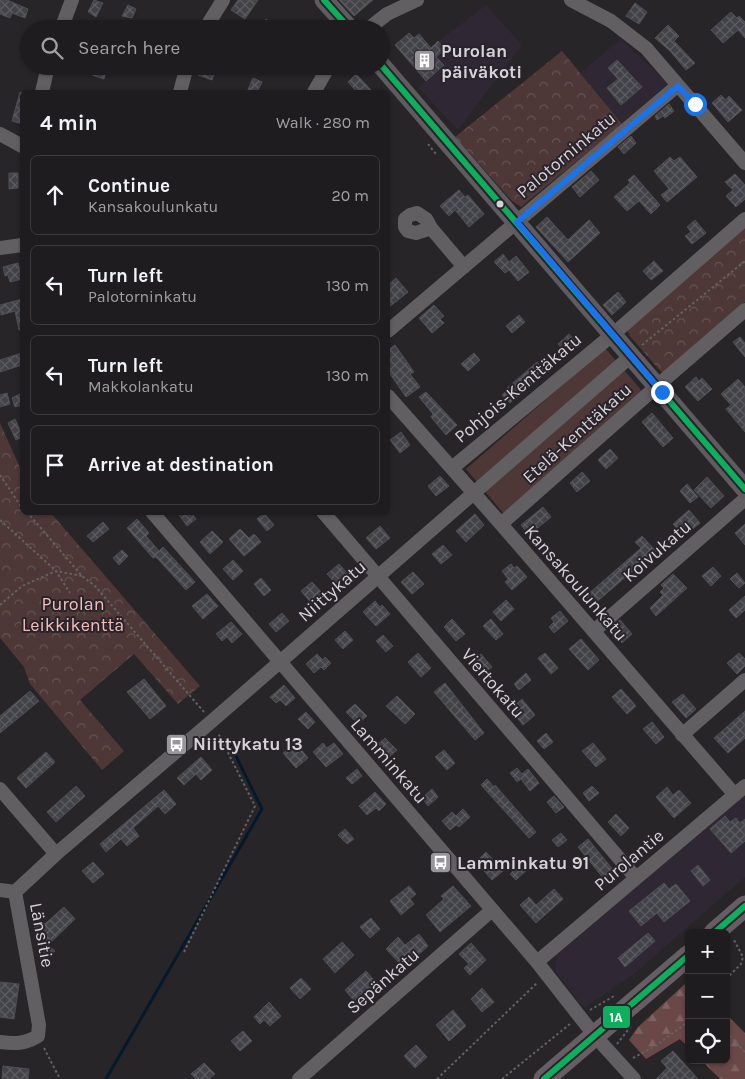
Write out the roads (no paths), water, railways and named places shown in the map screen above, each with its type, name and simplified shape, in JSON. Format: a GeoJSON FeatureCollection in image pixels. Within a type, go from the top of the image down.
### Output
{"type":"FeatureCollection","features":[{"type":"Feature","properties":{"kind":"main road"},"geometry":{"type":"LineString","coordinates":[[725,929],[745,906]]}},
{"type":"Feature","properties":{"kind":"main road"},"geometry":{"type":"LineString","coordinates":[[544,1079],[685,958]]}},
{"type":"Feature","properties":{"kind":"street"},"geometry":{"type":"LineString","coordinates":[[64,20],[72,0]]}},
{"type":"Feature","properties":{"kind":"street"},"geometry":{"type":"LineString","coordinates":[[212,20],[224,0]]}},
{"type":"Feature","properties":{"kind":"street"},"geometry":{"type":"LineString","coordinates":[[324,0],[342,20]]}},
{"type":"Feature","properties":{"kind":"street"},"geometry":{"type":"LineString","coordinates":[[379,20],[386,14],[417,0]]}},
{"type":"Feature","properties":{"kind":"street"},"geometry":{"type":"LineString","coordinates":[[571,0],[592,10],[646,48],[745,164]]}},
{"type":"Feature","properties":{"kind":"street"},"geometry":{"type":"LineString","coordinates":[[42,90],[46,75]]}},
{"type":"Feature","properties":{"kind":"street"},"geometry":{"type":"LineString","coordinates":[[181,90],[185,75]]}},
{"type":"Feature","properties":{"kind":"street"},"geometry":{"type":"LineString","coordinates":[[315,90],[324,75]]}},
{"type":"Feature","properties":{"kind":"street"},"geometry":{"type":"LineString","coordinates":[[390,75],[611,334],[634,353],[657,386],[745,490]]}},
{"type":"Feature","properties":{"kind":"street","name":"Palotorninkatu"},"geometry":{"type":"LineString","coordinates":[[390,329],[678,86]]}},
{"type":"Feature","properties":{"kind":"street"},"geometry":{"type":"LineString","coordinates":[[0,134],[20,145]]}},
{"type":"Feature","properties":{"kind":"street","name":"Pohjois-Kenttäkatu"},"geometry":{"type":"LineString","coordinates":[[452,468],[745,218]]}},
{"type":"Feature","properties":{"kind":"street"},"geometry":{"type":"LineString","coordinates":[[431,228],[464,267]]}},
{"type":"Feature","properties":{"kind":"street"},"geometry":{"type":"LineString","coordinates":[[0,248],[20,245]]}},
{"type":"Feature","properties":{"kind":"street","name":"Etelä-Kenttäkatu"},"geometry":{"type":"LineString","coordinates":[[502,524],[745,310]]}},
{"type":"Feature","properties":{"kind":"street","name":"Niittykatu"},"geometry":{"type":"LineString","coordinates":[[56,854],[212,721],[634,353]]}},
{"type":"Feature","properties":{"kind":"street","name":"Kansakoulunkatu"},"geometry":{"type":"LineString","coordinates":[[390,398],[502,524],[682,735],[740,791]]}},
{"type":"Feature","properties":{"kind":"street","name":"Koivukatu"},"geometry":{"type":"LineString","coordinates":[[594,631],[745,498]]}},
{"type":"Feature","properties":{"kind":"street","name":"Lamminkatu"},"geometry":{"type":"LineString","coordinates":[[155,515],[537,962],[595,1036],[634,1079]]}},
{"type":"Feature","properties":{"kind":"street","name":"Viertokatu"},"geometry":{"type":"LineString","coordinates":[[325,515],[636,878]]}},
{"type":"Feature","properties":{"kind":"street"},"geometry":{"type":"LineString","coordinates":[[682,735],[745,680]]}},
{"type":"Feature","properties":{"kind":"street"},"geometry":{"type":"LineString","coordinates":[[0,790],[56,854]]}},
{"type":"Feature","properties":{"kind":"street","name":"Purolantie"},"geometry":{"type":"LineString","coordinates":[[537,962],[740,791]]}},
{"type":"Feature","properties":{"kind":"street","name":"Länsitie"},"geometry":{"type":"LineString","coordinates":[[0,1042],[16,1044],[28,1042],[38,1036],[39,1025],[15,892],[56,854]]}},
{"type":"Feature","properties":{"kind":"street"},"geometry":{"type":"LineString","coordinates":[[0,890],[15,892]]}},
{"type":"Feature","properties":{"kind":"street","name":"Sepänkatu"},"geometry":{"type":"LineString","coordinates":[[299,1079],[492,910]]}},
{"type":"Feature","properties":{"kind":"waterway"},"geometry":{"type":"LineString","coordinates":[[106,1079],[262,809],[230,744]]}},
{"type":"Feature","properties":{"kind":"place","name":"Purolan päiväkoti"},"geometry":{"type":"Point","coordinates":[425,61]}},
{"type":"Feature","properties":{"kind":"place","name":"Niittykatu 13"},"geometry":{"type":"Point","coordinates":[177,744]}},
{"type":"Feature","properties":{"kind":"place","name":"Lamminkatu 91"},"geometry":{"type":"Point","coordinates":[441,863]}},
{"type":"Feature","properties":{"kind":"park label","name":"Purolan Leikkikenttä"},"geometry":{"type":"Point","coordinates":[73,614]}}]}
